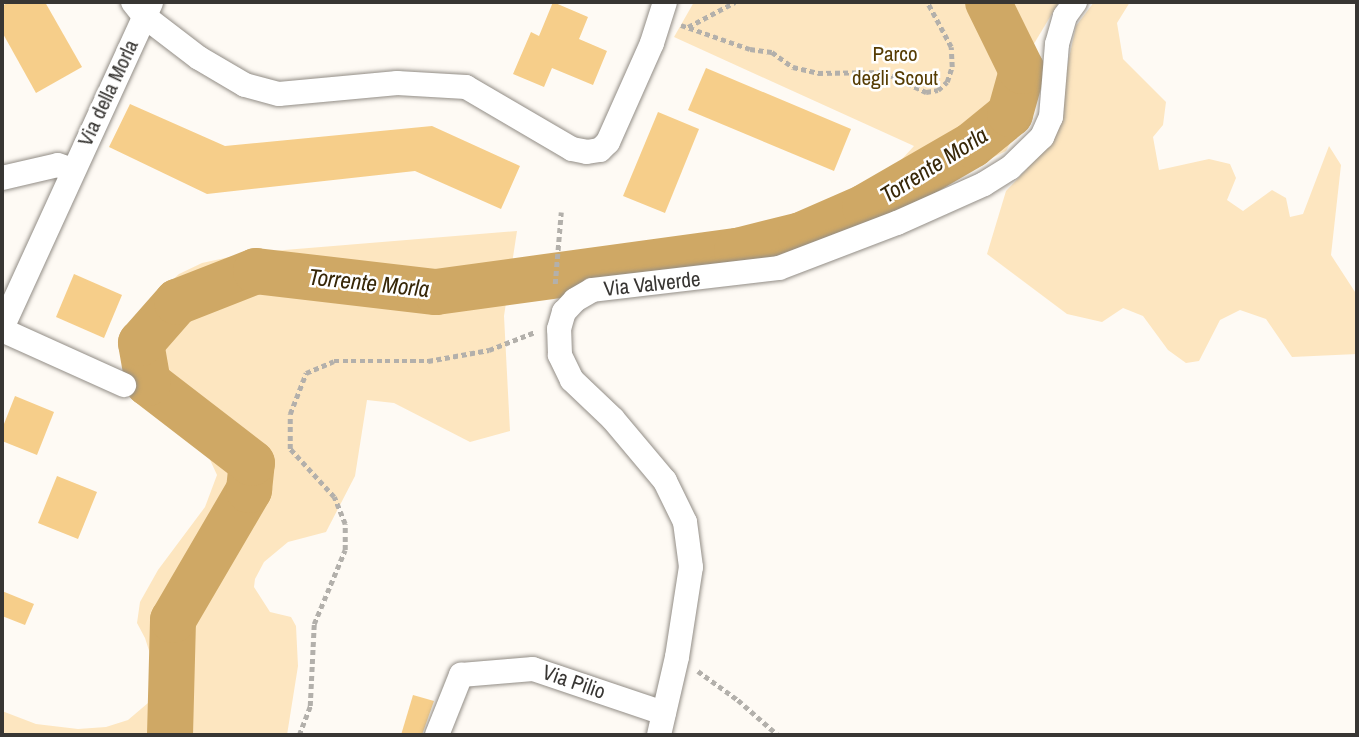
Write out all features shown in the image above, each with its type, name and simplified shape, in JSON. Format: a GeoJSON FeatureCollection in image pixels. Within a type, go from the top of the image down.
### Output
{"type":"FeatureCollection","features":[{"type":"Feature","properties":{"kind":"street","name":"Via Valverde"},"geometry":{"type":"LineString","coordinates":[[559,329],[564,312],[575,300],[592,290],[779,268],[897,223],[984,184],[1010,167],[1042,138],[1051,117],[1057,44],[1065,16],[1075,2]]}},
{"type":"Feature","properties":{"kind":"street"},"geometry":{"type":"LineString","coordinates":[[142,7],[199,58],[245,85],[279,94],[397,83],[466,87],[572,149],[587,152],[600,150],[608,142],[652,43],[663,10]]}},
{"type":"Feature","properties":{"kind":"street","name":"Via della Morla"},"geometry":{"type":"LineString","coordinates":[[124,385],[2,329],[142,7]]}},
{"type":"Feature","properties":{"kind":"street","name":"Via della Morla"},"geometry":{"type":"LineString","coordinates":[[2,178],[58,165],[72,170]]}},
{"type":"Feature","properties":{"kind":"street"},"geometry":{"type":"LineString","coordinates":[[559,329],[560,355],[572,380],[613,419],[665,481],[685,522],[691,567],[677,657],[662,724]]}},
{"type":"Feature","properties":{"kind":"street","name":"Via Pilio"},"geometry":{"type":"LineString","coordinates":[[437,735],[461,675],[533,669],[662,724]]}},
{"type":"Feature","properties":{"kind":"path"},"geometry":{"type":"LineString","coordinates":[[688,27],[735,2]]}},
{"type":"Feature","properties":{"kind":"path"},"geometry":{"type":"LineString","coordinates":[[663,10],[688,27],[750,49],[772,52],[793,67],[818,73],[884,72],[926,92],[938,89],[947,82],[952,67],[951,47],[927,2]]}},
{"type":"Feature","properties":{"kind":"path"},"geometry":{"type":"LineString","coordinates":[[554,289],[561,212]]}},
{"type":"Feature","properties":{"kind":"path"},"geometry":{"type":"LineString","coordinates":[[299,735],[310,706],[314,624],[345,551],[345,524],[334,497],[290,449],[290,414],[306,373],[334,361],[428,361],[489,350],[534,332],[559,329]]}},
{"type":"Feature","properties":{"kind":"path"},"geometry":{"type":"LineString","coordinates":[[677,657],[738,700],[778,735]]}},
{"type":"Feature","properties":{"kind":"green space","name":"Parco degli Scout"},"geometry":{"type":"Polygon","coordinates":[[[694,2],[995,2],[1027,59],[1035,97],[1006,151],[884,211],[799,218],[891,171],[914,146],[674,37],[694,2]]]}},
{"type":"Feature","properties":{"kind":"green space"},"geometry":{"type":"Polygon","coordinates":[[[1001,2],[1059,2],[1029,52],[1001,2]]]}},
{"type":"Feature","properties":{"kind":"green space"},"geometry":{"type":"Polygon","coordinates":[[[1094,2],[1130,2],[1117,23],[1123,59],[1166,102],[1163,125],[1153,137],[1159,170],[1209,159],[1230,164],[1236,178],[1227,200],[1243,211],[1272,190],[1286,198],[1290,217],[1303,214],[1329,146],[1341,165],[1331,255],[1357,295],[1357,354],[1292,357],[1266,319],[1240,310],[1220,320],[1199,361],[1186,363],[1168,350],[1143,316],[1123,308],[1102,322],[1067,314],[987,254],[1006,191],[1027,169],[1064,81],[1076,26],[1094,2]]]}},
{"type":"Feature","properties":{"kind":"green space"},"geometry":{"type":"Polygon","coordinates":[[[517,231],[504,316],[510,431],[470,442],[394,403],[367,400],[355,476],[326,532],[288,542],[264,562],[255,579],[254,587],[270,612],[291,617],[296,626],[298,666],[287,735],[2,735],[2,711],[36,724],[78,729],[106,727],[128,720],[148,703],[154,685],[159,682],[145,638],[137,623],[140,602],[158,570],[205,507],[217,475],[206,451],[156,398],[138,369],[137,343],[143,319],[157,294],[179,274],[202,263],[248,253],[517,231]]]}},
{"type":"Feature","properties":{"kind":"building"},"geometry":{"type":"Polygon","coordinates":[[[9,2],[45,2],[82,67],[36,93],[2,32],[2,6],[9,2]]]}},
{"type":"Feature","properties":{"kind":"building"},"geometry":{"type":"Polygon","coordinates":[[[553,2],[588,17],[579,39],[607,51],[593,85],[552,68],[544,87],[513,74],[531,32],[539,36],[553,2]]]}},
{"type":"Feature","properties":{"kind":"building"},"geometry":{"type":"Polygon","coordinates":[[[706,68],[851,129],[834,171],[688,110],[706,68]]]}},
{"type":"Feature","properties":{"kind":"building"},"geometry":{"type":"Polygon","coordinates":[[[130,104],[225,146],[432,126],[520,166],[501,209],[415,171],[207,194],[109,147],[130,104]]]}},
{"type":"Feature","properties":{"kind":"building"},"geometry":{"type":"Polygon","coordinates":[[[658,112],[699,129],[665,213],[623,196],[658,112]]]}},
{"type":"Feature","properties":{"kind":"building"},"geometry":{"type":"Polygon","coordinates":[[[74,274],[122,295],[104,338],[56,317],[74,274]]]}},
{"type":"Feature","properties":{"kind":"building"},"geometry":{"type":"Polygon","coordinates":[[[15,396],[54,412],[37,455],[2,441],[2,429],[15,396]]]}},
{"type":"Feature","properties":{"kind":"building"},"geometry":{"type":"Polygon","coordinates":[[[57,476],[97,492],[78,539],[38,523],[57,476]]]}},
{"type":"Feature","properties":{"kind":"building"},"geometry":{"type":"Polygon","coordinates":[[[2,591],[34,604],[25,625],[2,616],[2,591]]]}},
{"type":"Feature","properties":{"kind":"building"},"geometry":{"type":"Polygon","coordinates":[[[413,695],[434,701],[422,735],[401,735],[413,695]]]}},
{"type":"Feature","properties":{"kind":"waterway","name":"Torrente Morla"},"geometry":{"type":"LineString","coordinates":[[170,735],[173,620],[249,490],[252,463],[148,383],[141,343],[177,302],[256,271],[436,292],[737,251],[801,235],[865,207],[972,145],[1010,114],[1022,71],[988,2]]}}]}
